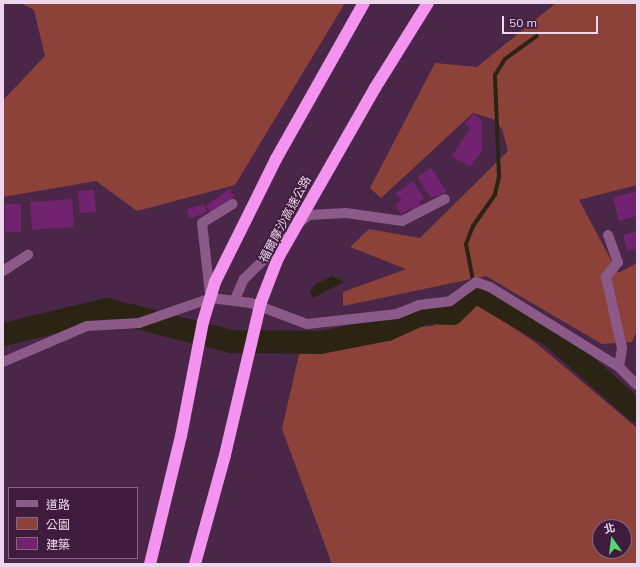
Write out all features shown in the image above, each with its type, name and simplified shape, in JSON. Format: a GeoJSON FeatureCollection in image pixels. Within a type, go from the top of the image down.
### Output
{"type":"FeatureCollection","features":[{"type":"Feature","properties":{"kind":"highway"},"geometry":{"type":"LineString","coordinates":[[150,564],[180,436],[202,322],[215,282],[276,159],[364,3]]}},
{"type":"Feature","properties":{"kind":"highway","name":"福爾摩沙高速公路"},"geometry":{"type":"LineString","coordinates":[[195,564],[225,455],[261,302],[278,258],[375,88],[428,3]]}},
{"type":"Feature","properties":{"kind":"lane"},"geometry":{"type":"LineString","coordinates":[[235,299],[244,279],[309,215],[362,213],[402,221],[445,199]]}},
{"type":"Feature","properties":{"kind":"lane"},"geometry":{"type":"LineString","coordinates":[[211,298],[202,223],[232,204]]}},
{"type":"Feature","properties":{"kind":"lane"},"geometry":{"type":"LineString","coordinates":[[608,235],[618,262],[606,277],[622,348],[619,367]]}},
{"type":"Feature","properties":{"kind":"lane"},"geometry":{"type":"LineString","coordinates":[[3,271],[28,255]]}},
{"type":"Feature","properties":{"kind":"lane"},"geometry":{"type":"LineString","coordinates":[[3,362],[87,326],[139,323],[211,298],[235,299],[308,324],[397,314],[419,305],[450,301],[476,282],[490,287],[619,367],[637,385]]}},
{"type":"Feature","properties":{"kind":"green space"},"geometry":{"type":"Polygon","coordinates":[[[21,3],[345,3],[235,185],[137,211],[96,181],[3,197],[3,100],[45,56],[34,10],[21,3]]]}},
{"type":"Feature","properties":{"kind":"green space"},"geometry":{"type":"Polygon","coordinates":[[[556,3],[637,3],[637,185],[579,200],[618,273],[637,263],[637,330],[632,342],[602,344],[486,276],[343,306],[343,292],[406,269],[350,247],[369,229],[420,238],[508,151],[502,129],[493,119],[473,113],[381,198],[370,188],[435,63],[477,67],[556,3]]]}},
{"type":"Feature","properties":{"kind":"green space"},"geometry":{"type":"Polygon","coordinates":[[[468,297],[536,343],[637,428],[637,564],[332,564],[282,429],[303,337],[433,326],[468,297]]]}},
{"type":"Feature","properties":{"kind":"shaded area"},"geometry":{"type":"Polygon","coordinates":[[[332,276],[344,282],[313,298],[310,291],[316,284],[332,276]]]}},
{"type":"Feature","properties":{"kind":"building"},"geometry":{"type":"Polygon","coordinates":[[[473,114],[482,120],[482,151],[470,167],[452,156],[470,128],[465,124],[473,114]]]}},
{"type":"Feature","properties":{"kind":"building"},"geometry":{"type":"Polygon","coordinates":[[[431,168],[447,192],[431,198],[417,177],[431,168]]]}},
{"type":"Feature","properties":{"kind":"building"},"geometry":{"type":"Polygon","coordinates":[[[413,181],[424,198],[419,202],[423,207],[414,213],[411,208],[401,214],[395,205],[401,200],[396,193],[413,181]]]}},
{"type":"Feature","properties":{"kind":"building"},"geometry":{"type":"Polygon","coordinates":[[[229,189],[234,196],[211,213],[206,206],[229,189]]]}},
{"type":"Feature","properties":{"kind":"building"},"geometry":{"type":"Polygon","coordinates":[[[94,190],[96,212],[80,213],[78,191],[94,190]]]}},
{"type":"Feature","properties":{"kind":"building"},"geometry":{"type":"Polygon","coordinates":[[[637,191],[637,216],[619,221],[613,197],[637,191]]]}},
{"type":"Feature","properties":{"kind":"building"},"geometry":{"type":"Polygon","coordinates":[[[72,199],[74,227],[32,230],[30,202],[72,199]]]}},
{"type":"Feature","properties":{"kind":"building"},"geometry":{"type":"Polygon","coordinates":[[[5,204],[21,204],[21,232],[5,232],[5,204]]]}},
{"type":"Feature","properties":{"kind":"building"},"geometry":{"type":"Polygon","coordinates":[[[204,204],[207,213],[190,218],[187,210],[204,204]]]}},
{"type":"Feature","properties":{"kind":"building"},"geometry":{"type":"Polygon","coordinates":[[[637,231],[637,248],[627,251],[623,235],[637,231]]]}},
{"type":"Feature","properties":{"kind":"waterway"},"geometry":{"type":"LineString","coordinates":[[475,291],[466,244],[473,226],[495,194],[499,176],[495,75],[505,59],[537,36]]}},
{"type":"Feature","properties":{"kind":"waterway"},"geometry":{"type":"LineString","coordinates":[[3,334],[106,309],[231,341],[320,342],[387,329],[425,312],[452,313],[475,291],[553,337],[637,411]]}}]}
